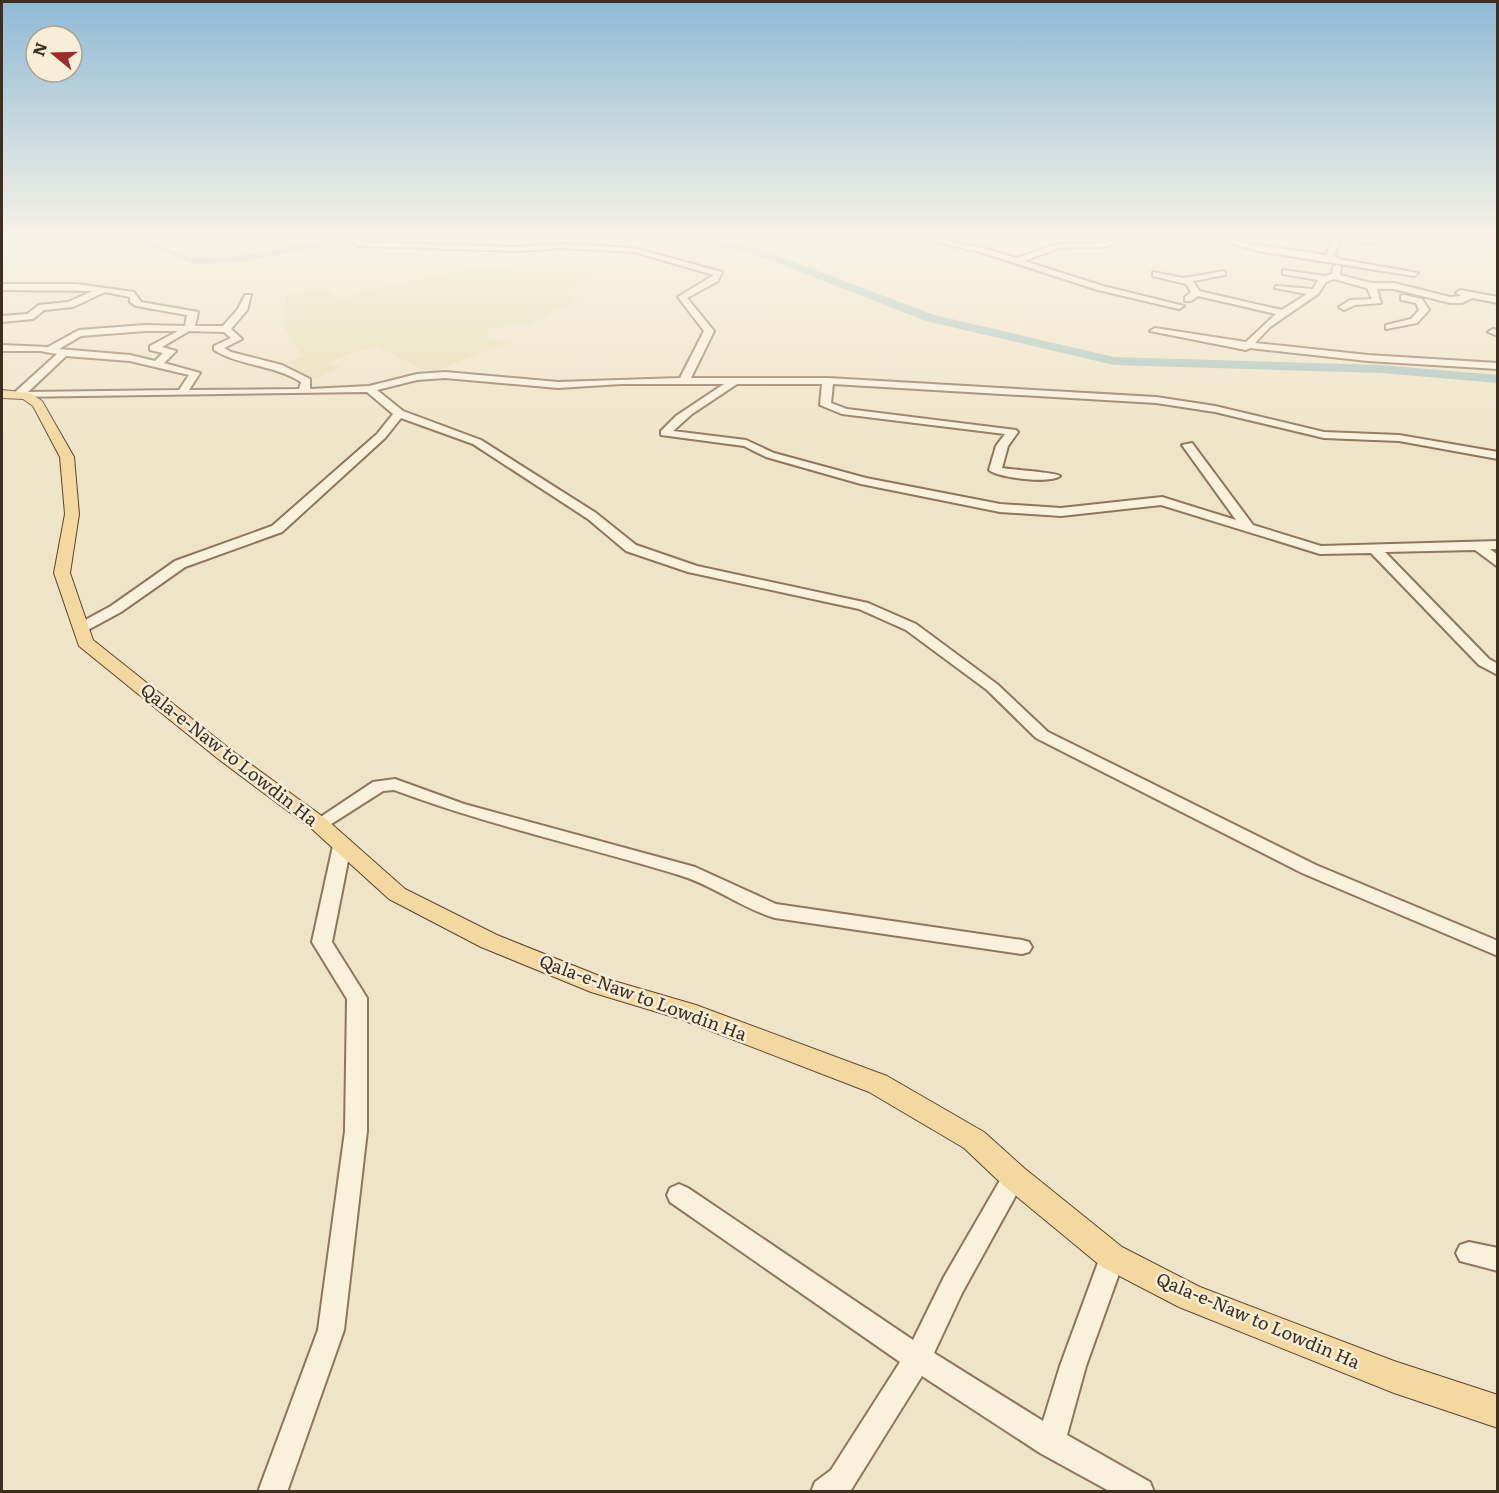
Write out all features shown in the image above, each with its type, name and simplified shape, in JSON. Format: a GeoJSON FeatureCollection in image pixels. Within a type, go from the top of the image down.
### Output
{"type":"FeatureCollection","features":[{"type":"Feature","properties":{"kind":"main road","name":"Qala-e-Naw to Lowdin Ha"},"geometry":{"type":"LineString","coordinates":[[10,394],[38,404],[67,457],[72,514],[62,573],[84,642],[224,754],[319,824],[397,894],[489,941],[600,986],[687,1012],[878,1084],[974,1140],[1014,1177],[1112,1257],[1190,1297],[1394,1377],[1497,1412]]}},
{"type":"Feature","properties":{"kind":"street"},"geometry":{"type":"LineString","coordinates":[[2,318],[30,317],[40,309]]}},
{"type":"Feature","properties":{"kind":"street"},"geometry":{"type":"LineString","coordinates":[[157,364],[171,351],[153,348],[177,337],[187,329],[192,323],[190,318],[195,314],[168,309]]}},
{"type":"Feature","properties":{"kind":"street"},"geometry":{"type":"LineString","coordinates":[[226,329],[243,309]]}},
{"type":"Feature","properties":{"kind":"street"},"geometry":{"type":"LineString","coordinates":[[684,381],[709,331],[691,309]]}},
{"type":"Feature","properties":{"kind":"street"},"geometry":{"type":"LineString","coordinates":[[1168,314],[1175,309]]}},
{"type":"Feature","properties":{"kind":"street"},"geometry":{"type":"LineString","coordinates":[[1263,309],[1282,313]]}},
{"type":"Feature","properties":{"kind":"street"},"geometry":{"type":"LineString","coordinates":[[1246,346],[1289,309]]}},
{"type":"Feature","properties":{"kind":"street"},"geometry":{"type":"LineString","coordinates":[[1389,327],[1414,321],[1424,309]]}},
{"type":"Feature","properties":{"kind":"street"},"geometry":{"type":"LineString","coordinates":[[48,351],[79,333],[162,327],[226,329],[237,339],[217,348],[225,354],[247,358],[295,373],[306,381],[304,392]]}},
{"type":"Feature","properties":{"kind":"street"},"geometry":{"type":"LineString","coordinates":[[1155,331],[1246,346],[1350,358],[1497,366]]}},
{"type":"Feature","properties":{"kind":"street"},"geometry":{"type":"LineString","coordinates":[[2,348],[40,348],[64,353],[110,355],[195,372],[182,393]]}},
{"type":"Feature","properties":{"kind":"street"},"geometry":{"type":"LineString","coordinates":[[10,394],[64,353]]}},
{"type":"Feature","properties":{"kind":"street"},"geometry":{"type":"LineString","coordinates":[[10,394],[304,392],[369,389],[417,378],[445,375],[558,385],[684,381],[828,381],[1156,400],[1215,409],[1324,435],[1399,438],[1497,456]]}},
{"type":"Feature","properties":{"kind":"street"},"geometry":{"type":"LineString","coordinates":[[734,381],[718,395],[693,407],[665,433],[707,440],[746,443],[770,455],[865,481],[1000,508],[1061,512],[1162,501],[1312,548],[1375,549],[1497,545]]}},
{"type":"Feature","properties":{"kind":"street"},"geometry":{"type":"LineString","coordinates":[[828,381],[825,405],[834,408],[881,417],[965,424],[1012,432],[1002,446],[995,470],[1026,476],[1054,476]]}},
{"type":"Feature","properties":{"kind":"street"},"geometry":{"type":"LineString","coordinates":[[369,389],[399,413],[477,442],[592,516],[632,548],[693,569],[863,606],[911,627],[992,687],[1042,735],[1309,869],[1497,949]]}},
{"type":"Feature","properties":{"kind":"street"},"geometry":{"type":"LineString","coordinates":[[81,628],[116,609],[180,564],[277,529],[381,436],[399,413]]}},
{"type":"Feature","properties":{"kind":"street"},"geometry":{"type":"LineString","coordinates":[[1188,445],[1248,527]]}},
{"type":"Feature","properties":{"kind":"street"},"geometry":{"type":"LineString","coordinates":[[1478,545],[1497,563]]}},
{"type":"Feature","properties":{"kind":"street"},"geometry":{"type":"LineString","coordinates":[[1375,549],[1484,662],[1497,671]]}},
{"type":"Feature","properties":{"kind":"street"},"geometry":{"type":"LineString","coordinates":[[319,824],[379,786],[395,784],[458,808],[688,871],[712,881],[751,904],[775,911],[1022,947]]}},
{"type":"Feature","properties":{"kind":"street"},"geometry":{"type":"LineString","coordinates":[[272,1491],[331,1330],[356,1131],[357,998],[322,942],[342,846]]}},
{"type":"Feature","properties":{"kind":"street"},"geometry":{"type":"LineString","coordinates":[[825,1491],[841,1480],[918,1360],[953,1285],[1014,1177]]}},
{"type":"Feature","properties":{"kind":"street"},"geometry":{"type":"LineString","coordinates":[[679,1195],[918,1360],[1050,1443],[1140,1491]]}},
{"type":"Feature","properties":{"kind":"street"},"geometry":{"type":"LineString","coordinates":[[1469,1253],[1497,1260]]}},
{"type":"Feature","properties":{"kind":"street"},"geometry":{"type":"LineString","coordinates":[[1050,1443],[1072,1366],[1112,1257]]}},
{"type":"Feature","properties":{"kind":"shaded area"},"geometry":{"type":"Polygon","coordinates":[[[285,309],[559,309],[529,326],[517,324],[488,329],[489,339],[509,342],[430,373],[376,347],[356,351],[324,364],[341,367],[315,379],[286,362],[303,356],[283,327],[285,309]]]}},
{"type":"Feature","properties":{"kind":"waterway"},"geometry":{"type":"LineString","coordinates":[[906,309],[930,318],[1114,361],[1381,369],[1498,379]]}}]}
